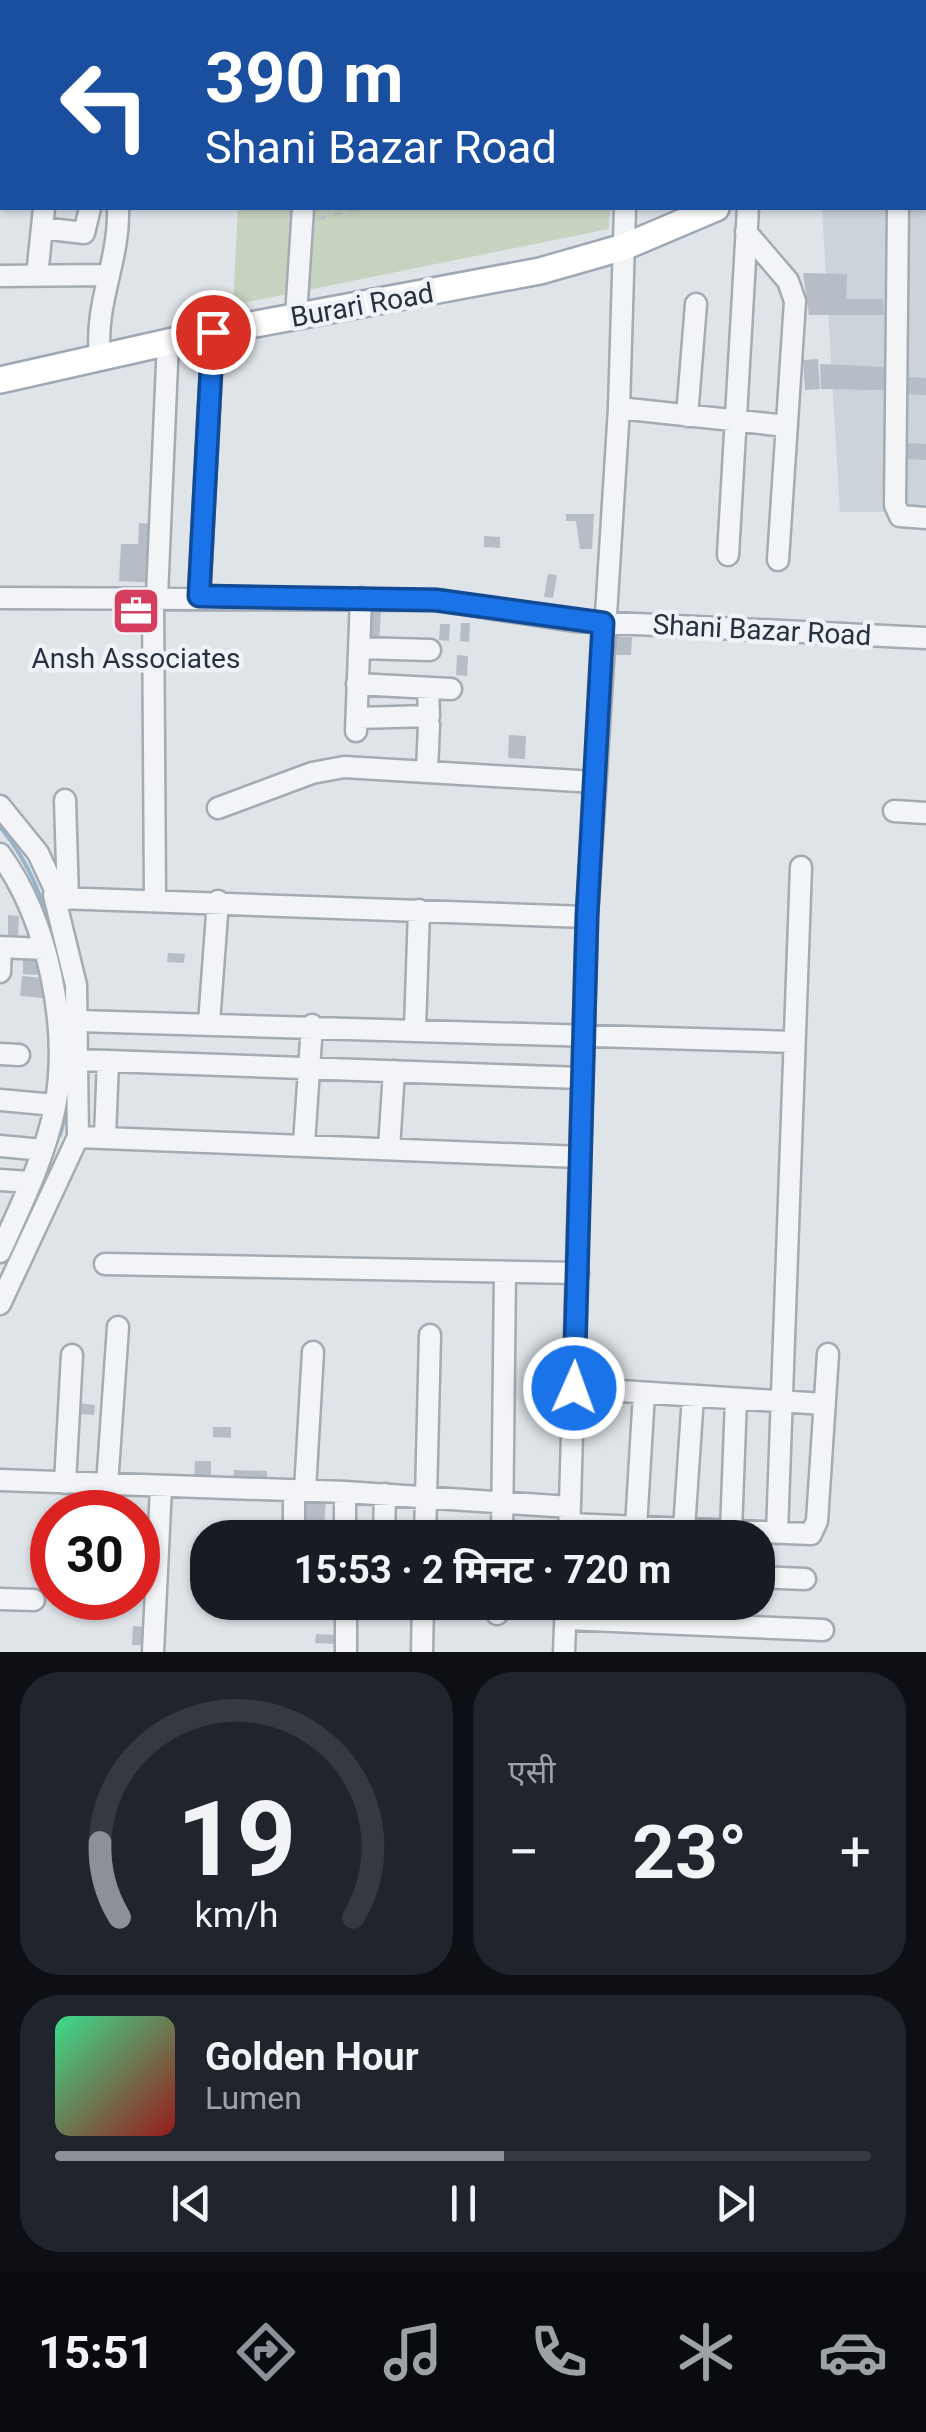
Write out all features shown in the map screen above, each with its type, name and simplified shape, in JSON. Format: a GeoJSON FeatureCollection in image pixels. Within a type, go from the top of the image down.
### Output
{"type":"FeatureCollection","features":[{"type":"Feature","properties":{"kind":"main road","name":"Burari Road"},"geometry":{"type":"LineString","coordinates":[[0,380],[213,332],[507,279],[624,247],[711,210]]}},
{"type":"Feature","properties":{"kind":"street"},"geometry":{"type":"LineString","coordinates":[[37,276],[43,218],[84,233],[90,210]]}},
{"type":"Feature","properties":{"kind":"street"},"geometry":{"type":"LineString","coordinates":[[100,358],[97,321],[118,242],[118,210]]}},
{"type":"Feature","properties":{"kind":"street"},"geometry":{"type":"LineString","coordinates":[[569,1520],[587,916],[603,623],[620,408],[625,210]]}},
{"type":"Feature","properties":{"kind":"street"},"geometry":{"type":"LineString","coordinates":[[728,555],[748,210]]}},
{"type":"Feature","properties":{"kind":"street"},"geometry":{"type":"LineString","coordinates":[[898,210],[895,506],[900,516],[926,518]]}},
{"type":"Feature","properties":{"kind":"street"},"geometry":{"type":"LineString","coordinates":[[296,316],[307,214]]}},
{"type":"Feature","properties":{"kind":"street"},"geometry":{"type":"LineString","coordinates":[[746,232],[788,281],[795,302],[778,560]]}},
{"type":"Feature","properties":{"kind":"street"},"geometry":{"type":"LineString","coordinates":[[0,276],[107,275]]}},
{"type":"Feature","properties":{"kind":"street"},"geometry":{"type":"LineString","coordinates":[[687,416],[696,304]]}},
{"type":"Feature","properties":{"kind":"street"},"geometry":{"type":"LineString","coordinates":[[199,596],[213,332]]}},
{"type":"Feature","properties":{"kind":"street"},"geometry":{"type":"LineString","coordinates":[[155,898],[155,596],[168,342]]}},
{"type":"Feature","properties":{"kind":"street"},"geometry":{"type":"LineString","coordinates":[[620,408],[787,426]]}},
{"type":"Feature","properties":{"kind":"street","name":"Shani Bazar Road"},"geometry":{"type":"LineString","coordinates":[[0,598],[436,600],[603,623],[926,638]]}},
{"type":"Feature","properties":{"kind":"street"},"geometry":{"type":"LineString","coordinates":[[361,598],[356,724],[430,716],[428,688]]}},
{"type":"Feature","properties":{"kind":"street"},"geometry":{"type":"LineString","coordinates":[[360,648],[430,650]]}},
{"type":"Feature","properties":{"kind":"street"},"geometry":{"type":"LineString","coordinates":[[358,684],[451,689]]}},
{"type":"Feature","properties":{"kind":"street"},"geometry":{"type":"LineString","coordinates":[[426,772],[429,725]]}},
{"type":"Feature","properties":{"kind":"street"},"geometry":{"type":"LineString","coordinates":[[218,808],[312,774],[344,767],[595,782]]}},
{"type":"Feature","properties":{"kind":"street"},"geometry":{"type":"LineString","coordinates":[[0,1304],[78,1137],[79,1020],[61,897],[65,800]]}},
{"type":"Feature","properties":{"kind":"street"},"geometry":{"type":"LineString","coordinates":[[0,806],[38,853],[61,897]]}},
{"type":"Feature","properties":{"kind":"street"},"geometry":{"type":"LineString","coordinates":[[894,811],[926,813]]}},
{"type":"Feature","properties":{"kind":"street"},"geometry":{"type":"LineString","coordinates":[[0,854],[44,949],[57,1025],[55,1105],[43,1150],[29,1185],[7,1222],[0,1252]]}},
{"type":"Feature","properties":{"kind":"street"},"geometry":{"type":"LineString","coordinates":[[801,867],[777,1533],[812,1534],[816,1529],[828,1354]]}},
{"type":"Feature","properties":{"kind":"street"},"geometry":{"type":"LineString","coordinates":[[61,897],[587,916]]}},
{"type":"Feature","properties":{"kind":"street"},"geometry":{"type":"LineString","coordinates":[[0,899],[24,900]]}},
{"type":"Feature","properties":{"kind":"street"},"geometry":{"type":"LineString","coordinates":[[209,1023],[218,901]]}},
{"type":"Feature","properties":{"kind":"street"},"geometry":{"type":"LineString","coordinates":[[415,1029],[419,910]]}},
{"type":"Feature","properties":{"kind":"street"},"geometry":{"type":"LineString","coordinates":[[0,972],[1,947],[44,949]]}},
{"type":"Feature","properties":{"kind":"street"},"geometry":{"type":"LineString","coordinates":[[79,1020],[312,1024],[794,1042]]}},
{"type":"Feature","properties":{"kind":"street"},"geometry":{"type":"LineString","coordinates":[[304,1144],[312,1024]]}},
{"type":"Feature","properties":{"kind":"street"},"geometry":{"type":"LineString","coordinates":[[79,1060],[581,1078]]}},
{"type":"Feature","properties":{"kind":"street"},"geometry":{"type":"LineString","coordinates":[[105,1137],[108,1060]]}},
{"type":"Feature","properties":{"kind":"street"},"geometry":{"type":"LineString","coordinates":[[388,1148],[394,1070]]}},
{"type":"Feature","properties":{"kind":"street"},"geometry":{"type":"LineString","coordinates":[[0,1100],[55,1105]]}},
{"type":"Feature","properties":{"kind":"street"},"geometry":{"type":"LineString","coordinates":[[78,1137],[580,1156]]}},
{"type":"Feature","properties":{"kind":"street"},"geometry":{"type":"LineString","coordinates":[[0,1146],[43,1150]]}},
{"type":"Feature","properties":{"kind":"street"},"geometry":{"type":"LineString","coordinates":[[0,1183],[29,1185]]}},
{"type":"Feature","properties":{"kind":"street"},"geometry":{"type":"LineString","coordinates":[[104,1264],[578,1273]]}},
{"type":"Feature","properties":{"kind":"street"},"geometry":{"type":"LineString","coordinates":[[504,1520],[505,1272]]}},
{"type":"Feature","properties":{"kind":"street"},"geometry":{"type":"LineString","coordinates":[[106,1486],[118,1328]]}},
{"type":"Feature","properties":{"kind":"street"},"geometry":{"type":"LineString","coordinates":[[425,1520],[430,1335]]}},
{"type":"Feature","properties":{"kind":"street"},"geometry":{"type":"LineString","coordinates":[[296,1520],[314,1352]]}},
{"type":"Feature","properties":{"kind":"street"},"geometry":{"type":"LineString","coordinates":[[64,1483],[72,1355]]}},
{"type":"Feature","properties":{"kind":"street"},"geometry":{"type":"LineString","coordinates":[[574,1388],[824,1404]]}},
{"type":"Feature","properties":{"kind":"street"},"geometry":{"type":"LineString","coordinates":[[636,1520],[644,1393]]}},
{"type":"Feature","properties":{"kind":"street"},"geometry":{"type":"LineString","coordinates":[[685,1520],[692,1396]]}},
{"type":"Feature","properties":{"kind":"street"},"geometry":{"type":"LineString","coordinates":[[731,1520],[736,1399]]}},
{"type":"Feature","properties":{"kind":"street"},"geometry":{"type":"LineString","coordinates":[[0,1480],[345,1492],[505,1502],[560,1520]]}},
{"type":"Feature","properties":{"kind":"street"},"geometry":{"type":"LineString","coordinates":[[153,1652],[161,1487]]}},
{"type":"Feature","properties":{"kind":"street"},"geometry":{"type":"LineString","coordinates":[[345,1492],[346,1520]]}},
{"type":"Feature","properties":{"kind":"street"},"geometry":{"type":"LineString","coordinates":[[384,1520],[385,1494]]}},
{"type":"Feature","properties":{"kind":"street"},"geometry":{"type":"LineString","coordinates":[[775,1578],[805,1579]]}},
{"type":"Feature","properties":{"kind":"street"},"geometry":{"type":"LineString","coordinates":[[0,1600],[30,1600]]}},
{"type":"Feature","properties":{"kind":"street"},"geometry":{"type":"LineString","coordinates":[[346,1620],[346,1652]]}},
{"type":"Feature","properties":{"kind":"street"},"geometry":{"type":"LineString","coordinates":[[422,1652],[423,1620]]}},
{"type":"Feature","properties":{"kind":"street"},"geometry":{"type":"LineString","coordinates":[[564,1652],[566,1620]]}},
{"type":"Feature","properties":{"kind":"street"},"geometry":{"type":"LineString","coordinates":[[688,1620],[823,1630]]}},
{"type":"Feature","properties":{"kind":"path"},"geometry":{"type":"LineString","coordinates":[[307,214],[342,210]]}},
{"type":"Feature","properties":{"kind":"shaded area"},"geometry":{"type":"Polygon","coordinates":[[[822,210],[926,210],[926,512],[840,512],[822,210]]]}},
{"type":"Feature","properties":{"kind":"green space"},"geometry":{"type":"Polygon","coordinates":[[[238,210],[610,210],[609,229],[233,305],[238,210]]]}},
{"type":"Feature","properties":{"kind":"building"},"geometry":{"type":"Polygon","coordinates":[[[803,273],[847,274],[846,299],[883,299],[884,315],[809,315],[803,273]]]}},
{"type":"Feature","properties":{"kind":"building"},"geometry":{"type":"Polygon","coordinates":[[[818,359],[820,389],[805,390],[803,360],[818,359]]]}},
{"type":"Feature","properties":{"kind":"building"},"geometry":{"type":"Polygon","coordinates":[[[820,364],[885,367],[884,390],[821,389],[820,364]]]}},
{"type":"Feature","properties":{"kind":"building"},"geometry":{"type":"Polygon","coordinates":[[[906,377],[926,378],[926,395],[905,394],[906,377]]]}},
{"type":"Feature","properties":{"kind":"building"},"geometry":{"type":"Polygon","coordinates":[[[903,443],[926,444],[926,460],[902,459],[903,443]]]}},
{"type":"Feature","properties":{"kind":"building"},"geometry":{"type":"Polygon","coordinates":[[[566,514],[594,514],[592,549],[580,549],[576,521],[566,521],[566,514]]]}},
{"type":"Feature","properties":{"kind":"building"},"geometry":{"type":"Polygon","coordinates":[[[139,523],[157,524],[155,583],[119,581],[121,544],[138,544],[139,523]]]}},
{"type":"Feature","properties":{"kind":"building"},"geometry":{"type":"Polygon","coordinates":[[[484,536],[500,537],[500,548],[484,547],[484,536]]]}},
{"type":"Feature","properties":{"kind":"building"},"geometry":{"type":"Polygon","coordinates":[[[548,574],[557,575],[553,598],[544,597],[548,574]]]}},
{"type":"Feature","properties":{"kind":"building"},"geometry":{"type":"Polygon","coordinates":[[[368,609],[381,610],[379,643],[365,642],[368,609]]]}},
{"type":"Feature","properties":{"kind":"building"},"geometry":{"type":"Polygon","coordinates":[[[461,623],[470,623],[469,642],[460,641],[461,623]]]}},
{"type":"Feature","properties":{"kind":"building"},"geometry":{"type":"Polygon","coordinates":[[[440,624],[450,624],[449,641],[439,640],[440,624]]]}},
{"type":"Feature","properties":{"kind":"building"},"geometry":{"type":"Polygon","coordinates":[[[615,636],[632,637],[631,655],[614,655],[615,636]]]}},
{"type":"Feature","properties":{"kind":"building"},"geometry":{"type":"Polygon","coordinates":[[[457,655],[468,656],[467,676],[456,675],[457,655]]]}},
{"type":"Feature","properties":{"kind":"building"},"geometry":{"type":"Polygon","coordinates":[[[509,735],[526,736],[525,759],[508,758],[509,735]]]}},
{"type":"Feature","properties":{"kind":"building"},"geometry":{"type":"Polygon","coordinates":[[[8,915],[19,916],[18,935],[8,935],[8,915]]]}},
{"type":"Feature","properties":{"kind":"building"},"geometry":{"type":"Polygon","coordinates":[[[168,953],[185,954],[184,963],[167,962],[168,953]]]}},
{"type":"Feature","properties":{"kind":"building"},"geometry":{"type":"Polygon","coordinates":[[[23,955],[41,956],[40,975],[23,974],[23,955]]]}},
{"type":"Feature","properties":{"kind":"building"},"geometry":{"type":"Polygon","coordinates":[[[22,976],[45,978],[43,998],[20,996],[22,976]]]}},
{"type":"Feature","properties":{"kind":"building"},"geometry":{"type":"Polygon","coordinates":[[[79,1403],[95,1405],[94,1415],[78,1414],[79,1403]]]}},
{"type":"Feature","properties":{"kind":"building"},"geometry":{"type":"Polygon","coordinates":[[[213,1427],[231,1427],[231,1438],[213,1437],[213,1427]]]}},
{"type":"Feature","properties":{"kind":"building"},"geometry":{"type":"Polygon","coordinates":[[[195,1461],[211,1461],[211,1481],[194,1481],[195,1461]]]}},
{"type":"Feature","properties":{"kind":"building"},"geometry":{"type":"Polygon","coordinates":[[[234,1470],[267,1471],[267,1484],[233,1483],[234,1470]]]}},
{"type":"Feature","properties":{"kind":"building"},"geometry":{"type":"Polygon","coordinates":[[[302,1500],[326,1501],[324,1520],[301,1520],[302,1500]]]}},
{"type":"Feature","properties":{"kind":"building"},"geometry":{"type":"Polygon","coordinates":[[[133,1626],[144,1627],[143,1645],[132,1645],[133,1626]]]}},
{"type":"Feature","properties":{"kind":"building"},"geometry":{"type":"Polygon","coordinates":[[[316,1634],[337,1635],[336,1644],[315,1643],[316,1634]]]}},
{"type":"Feature","properties":{"kind":"waterway"},"geometry":{"type":"LineString","coordinates":[[0,827],[35,884],[57,949]]}},
{"type":"Feature","properties":{"kind":"waterway"},"geometry":{"type":"LineString","coordinates":[[60,1135],[68,1106]]}},
{"type":"Feature","properties":{"kind":"place","name":"Ansh Associates"},"geometry":{"type":"Point","coordinates":[136,611]}},
{"type":"Feature","properties":{"kind":"route"},"geometry":{"type":"LineString","coordinates":[[213,332],[199,596],[436,600],[603,623],[587,916],[574,1388]]}}]}
